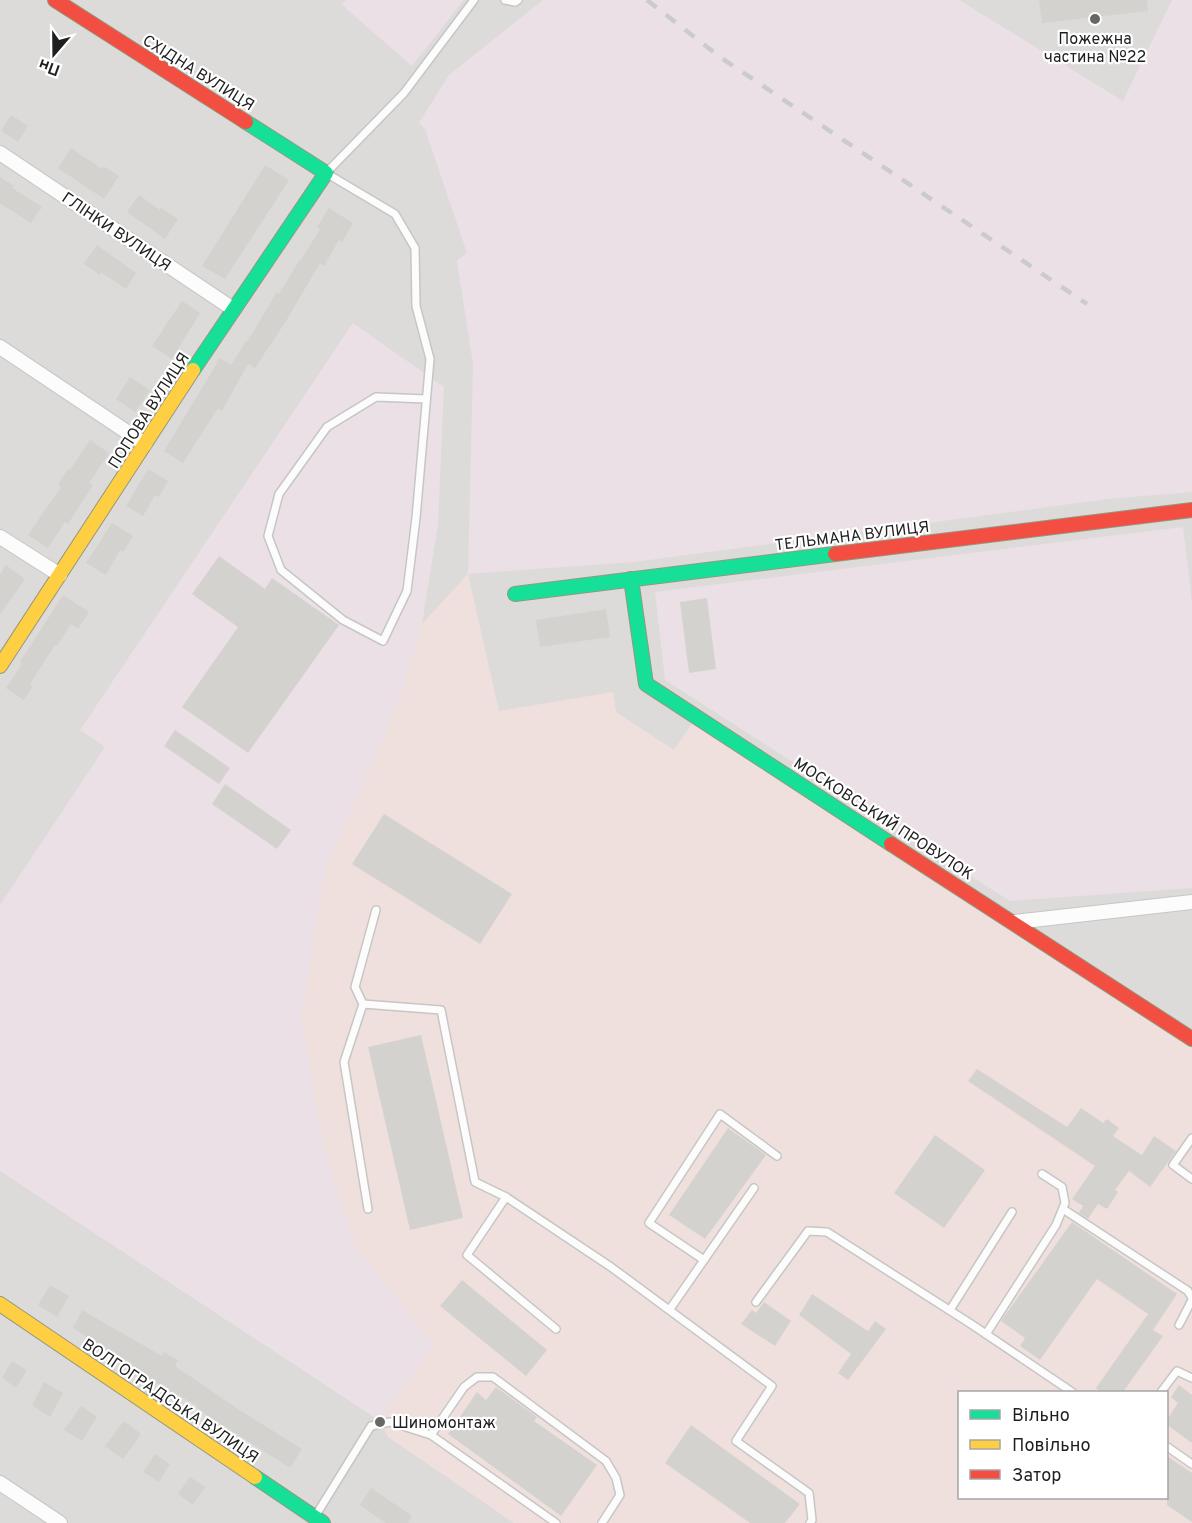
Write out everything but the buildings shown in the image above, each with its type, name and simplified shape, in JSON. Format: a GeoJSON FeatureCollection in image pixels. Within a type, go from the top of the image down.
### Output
{"type":"FeatureCollection","features":[{"type":"Feature","properties":{"kind":"street","name":"СХІДНА ВУЛИЦЯ"},"geometry":{"type":"LineString","coordinates":[[55,0],[326,172]]}},
{"type":"Feature","properties":{"kind":"street","name":"ГЛІНКИ ВУЛИЦЯ"},"geometry":{"type":"LineString","coordinates":[[0,153],[233,309]]}},
{"type":"Feature","properties":{"kind":"street","name":"ПОПОВА ВУЛИЦЯ"},"geometry":{"type":"LineString","coordinates":[[0,666],[233,309],[326,172]]}},
{"type":"Feature","properties":{"kind":"street"},"geometry":{"type":"LineString","coordinates":[[0,347],[145,444]]}},
{"type":"Feature","properties":{"kind":"street","name":"ТЕЛЬМАНА ВУЛИЦЯ"},"geometry":{"type":"LineString","coordinates":[[515,594],[1192,510]]}},
{"type":"Feature","properties":{"kind":"street"},"geometry":{"type":"LineString","coordinates":[[0,537],[60,575]]}},
{"type":"Feature","properties":{"kind":"street","name":"МОСКОВСЬКИЙ ПРОВУЛОК"},"geometry":{"type":"LineString","coordinates":[[631,579],[646,684],[1192,1039]]}},
{"type":"Feature","properties":{"kind":"street"},"geometry":{"type":"LineString","coordinates":[[1015,922],[1192,902]]}},
{"type":"Feature","properties":{"kind":"street","name":"ВОЛГОГРАДСЬКА ВУЛИЦЯ"},"geometry":{"type":"LineString","coordinates":[[0,1304],[317,1521]]}},
{"type":"Feature","properties":{"kind":"street"},"geometry":{"type":"LineString","coordinates":[[0,1484],[60,1523]]}},
{"type":"Feature","properties":{"kind":"lane"},"geometry":{"type":"LineString","coordinates":[[426,399],[376,397],[327,427],[279,494],[268,536],[281,570],[343,620],[383,641],[407,591],[416,518],[430,358],[416,306],[415,248],[395,214],[326,172],[404,93],[474,0]]}},
{"type":"Feature","properties":{"kind":"lane"},"geometry":{"type":"LineString","coordinates":[[505,0],[515,2],[518,0]]}},
{"type":"Feature","properties":{"kind":"lane"},"geometry":{"type":"LineString","coordinates":[[368,1209],[344,1062],[363,1004],[355,987],[376,910]]}},
{"type":"Feature","properties":{"kind":"lane"},"geometry":{"type":"LineString","coordinates":[[363,1004],[441,1010],[475,1182],[506,1197],[670,1309],[772,1386],[736,1442],[809,1493],[812,1520],[810,1523]]}},
{"type":"Feature","properties":{"kind":"lane"},"geometry":{"type":"LineString","coordinates":[[704,1260],[649,1223],[720,1114],[777,1156]]}},
{"type":"Feature","properties":{"kind":"lane"},"geometry":{"type":"LineString","coordinates":[[1192,1138],[1173,1165],[1192,1179]]}},
{"type":"Feature","properties":{"kind":"lane"},"geometry":{"type":"LineString","coordinates":[[986,1334],[1056,1225],[1065,1203],[1062,1187],[1042,1174]]}},
{"type":"Feature","properties":{"kind":"lane"},"geometry":{"type":"LineString","coordinates":[[670,1309],[754,1188]]}},
{"type":"Feature","properties":{"kind":"lane"},"geometry":{"type":"LineString","coordinates":[[506,1197],[467,1255],[556,1329]]}},
{"type":"Feature","properties":{"kind":"lane"},"geometry":{"type":"LineString","coordinates":[[1062,1209],[1188,1291],[1192,1299],[1179,1325]]}},
{"type":"Feature","properties":{"kind":"lane"},"geometry":{"type":"LineString","coordinates":[[950,1310],[1012,1212]]}},
{"type":"Feature","properties":{"kind":"lane"},"geometry":{"type":"LineString","coordinates":[[756,1302],[808,1231],[827,1232],[950,1310],[1071,1391]]}},
{"type":"Feature","properties":{"kind":"lane"},"geometry":{"type":"LineString","coordinates":[[1162,1391],[1176,1371],[1192,1378]]}},
{"type":"Feature","properties":{"kind":"lane"},"geometry":{"type":"LineString","coordinates":[[431,1435],[464,1387],[477,1377],[493,1377],[606,1461],[616,1479],[620,1495],[602,1523]]}},
{"type":"Feature","properties":{"kind":"lane"},"geometry":{"type":"LineString","coordinates":[[317,1521],[371,1426],[390,1422],[431,1435],[556,1523]]}},
{"type":"Feature","properties":{"kind":"lane"},"geometry":{"type":"LineString","coordinates":[[1168,1447],[1192,1464]]}},
{"type":"Feature","properties":{"kind":"shaded area"},"geometry":{"type":"Polygon","coordinates":[[[0,0],[1192,0],[1192,1523],[0,1523],[0,0]]]}},
{"type":"Feature","properties":{"kind":"shaded area"},"geometry":{"type":"Polygon","coordinates":[[[346,0],[464,0],[412,66],[342,5],[346,0]]]}},
{"type":"Feature","properties":{"kind":"shaded area"},"geometry":{"type":"Polygon","coordinates":[[[543,0],[959,0],[1123,101],[1172,0],[1192,0],[1192,492],[1108,499],[634,562],[468,574],[473,364],[457,261],[467,253],[425,129],[419,123],[449,75],[543,0]]]}},
{"type":"Feature","properties":{"kind":"shaded area"},"geometry":{"type":"Polygon","coordinates":[[[353,323],[444,387],[438,524],[422,624],[397,707],[327,865],[320,896],[301,1021],[324,1148],[355,1246],[433,1344],[380,1421],[0,1171],[0,905],[105,747],[80,730],[353,323]]]}},
{"type":"Feature","properties":{"kind":"shaded area"},"geometry":{"type":"Polygon","coordinates":[[[1183,527],[1192,602],[1192,888],[1010,901],[665,680],[655,592],[1183,527]]]}},
{"type":"Feature","properties":{"kind":"shaded area"},"geometry":{"type":"Polygon","coordinates":[[[468,574],[499,711],[613,692],[616,712],[674,750],[694,721],[1192,1048],[1192,1523],[514,1523],[388,1437],[380,1421],[433,1344],[355,1246],[324,1148],[301,1021],[320,896],[327,865],[397,707],[422,624],[468,574]]]}},
{"type":"Feature","properties":{"kind":"railway"},"geometry":{"type":"LineString","coordinates":[[647,0],[720,57],[1087,304]]}},
{"type":"Feature","properties":{"kind":"traffic: fast"},"geometry":{"type":"LineString","coordinates":[[193,370],[326,173],[246,122]]}},
{"type":"Feature","properties":{"kind":"traffic: fast"},"geometry":{"type":"LineString","coordinates":[[515,594],[835,554]]}},
{"type":"Feature","properties":{"kind":"traffic: fast"},"geometry":{"type":"LineString","coordinates":[[631,579],[646,684],[891,844]]}},
{"type":"Feature","properties":{"kind":"traffic: fast"},"geometry":{"type":"LineString","coordinates":[[255,1477],[323,1523]]}},
{"type":"Feature","properties":{"kind":"traffic: slow"},"geometry":{"type":"LineString","coordinates":[[0,666],[193,370]]}},
{"type":"Feature","properties":{"kind":"traffic: slow"},"geometry":{"type":"LineString","coordinates":[[0,1304],[255,1477]]}},
{"type":"Feature","properties":{"kind":"traffic: jam"},"geometry":{"type":"LineString","coordinates":[[55,0],[246,122]]}},
{"type":"Feature","properties":{"kind":"traffic: jam"},"geometry":{"type":"LineString","coordinates":[[835,554],[1192,510]]}},
{"type":"Feature","properties":{"kind":"traffic: jam"},"geometry":{"type":"LineString","coordinates":[[891,844],[1192,1039]]}},
{"type":"Feature","properties":{"kind":"place","name":"Пожежна частина №22"},"geometry":{"type":"Point","coordinates":[1095,19]}},
{"type":"Feature","properties":{"kind":"place","name":"Шиномонтаж"},"geometry":{"type":"Point","coordinates":[380,1422]}}]}
